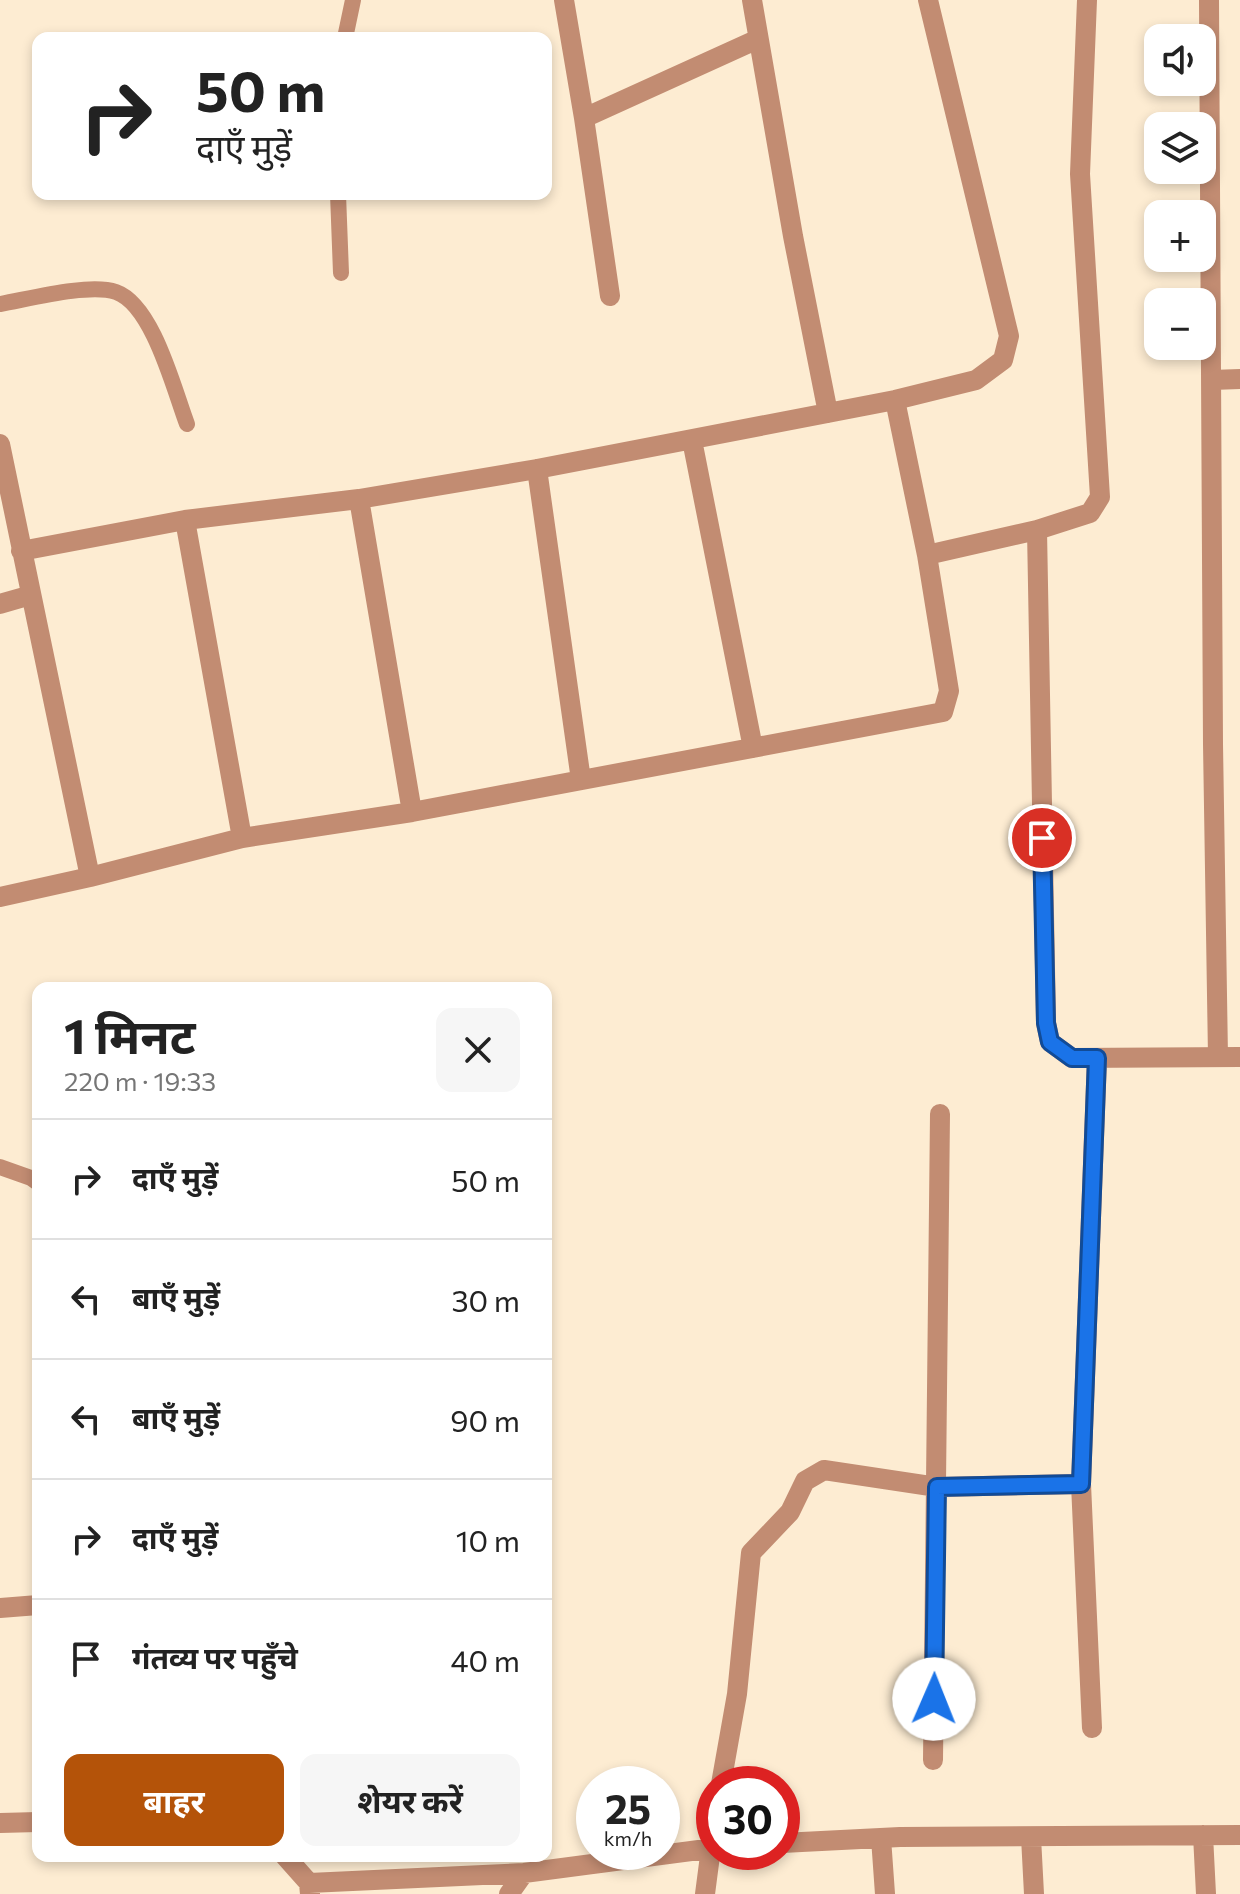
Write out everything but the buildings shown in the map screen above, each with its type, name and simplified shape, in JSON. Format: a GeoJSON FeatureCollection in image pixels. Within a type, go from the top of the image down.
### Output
{"type":"FeatureCollection","features":[{"type":"Feature","properties":{"kind":"street"},"geometry":{"type":"LineString","coordinates":[[564,0],[610,296]]}},
{"type":"Feature","properties":{"kind":"street"},"geometry":{"type":"LineString","coordinates":[[752,0],[828,413]]}},
{"type":"Feature","properties":{"kind":"street"},"geometry":{"type":"LineString","coordinates":[[21,551],[185,520],[359,499],[537,469],[895,400],[976,380],[1003,360],[1009,336],[928,0]]}},
{"type":"Feature","properties":{"kind":"street"},"geometry":{"type":"LineString","coordinates":[[927,555],[1037,530],[1090,513],[1100,497],[1080,174],[1087,0]]}},
{"type":"Feature","properties":{"kind":"street"},"geometry":{"type":"LineString","coordinates":[[1209,0],[1218,1057]]}},
{"type":"Feature","properties":{"kind":"street"},"geometry":{"type":"LineString","coordinates":[[584,118],[758,39]]}},
{"type":"Feature","properties":{"kind":"street"},"geometry":{"type":"LineString","coordinates":[[1212,380],[1240,379]]}},
{"type":"Feature","properties":{"kind":"street"},"geometry":{"type":"LineString","coordinates":[[0,897],[242,838],[412,812],[943,712],[949,691],[927,555],[895,400]]}},
{"type":"Feature","properties":{"kind":"street"},"geometry":{"type":"LineString","coordinates":[[692,440],[753,748]]}},
{"type":"Feature","properties":{"kind":"street"},"geometry":{"type":"LineString","coordinates":[[0,444],[90,877]]}},
{"type":"Feature","properties":{"kind":"street"},"geometry":{"type":"LineString","coordinates":[[537,469],[581,780]]}},
{"type":"Feature","properties":{"kind":"street"},"geometry":{"type":"LineString","coordinates":[[359,499],[412,812]]}},
{"type":"Feature","properties":{"kind":"street"},"geometry":{"type":"LineString","coordinates":[[185,520],[242,838]]}},
{"type":"Feature","properties":{"kind":"street"},"geometry":{"type":"LineString","coordinates":[[1037,530],[1046,1023],[1050,1042],[1072,1058],[1240,1057]]}},
{"type":"Feature","properties":{"kind":"street"},"geometry":{"type":"LineString","coordinates":[[0,604],[31,595]]}},
{"type":"Feature","properties":{"kind":"street"},"geometry":{"type":"LineString","coordinates":[[1092,1728],[1081,1484],[1097,1058]]}},
{"type":"Feature","properties":{"kind":"street"},"geometry":{"type":"LineString","coordinates":[[933,1760],[940,1114]]}},
{"type":"Feature","properties":{"kind":"street"},"geometry":{"type":"LineString","coordinates":[[724,1766],[737,1694],[751,1553],[790,1512],[805,1481],[824,1470],[937,1487],[1081,1484]]}},
{"type":"Feature","properties":{"kind":"street"},"geometry":{"type":"LineString","coordinates":[[0,1608],[32,1605]]}},
{"type":"Feature","properties":{"kind":"street"},"geometry":{"type":"LineString","coordinates":[[0,1823],[32,1822]]}},
{"type":"Feature","properties":{"kind":"street"},"geometry":{"type":"LineString","coordinates":[[1203,1835],[1206,1894]]}},
{"type":"Feature","properties":{"kind":"street"},"geometry":{"type":"LineString","coordinates":[[800,1842],[881,1838],[1240,1835]]}},
{"type":"Feature","properties":{"kind":"street"},"geometry":{"type":"LineString","coordinates":[[1031,1837],[1034,1894]]}},
{"type":"Feature","properties":{"kind":"street"},"geometry":{"type":"LineString","coordinates":[[881,1838],[885,1894]]}},
{"type":"Feature","properties":{"kind":"street"},"geometry":{"type":"LineString","coordinates":[[290,1862],[310,1888],[524,1873],[696,1850]]}},
{"type":"Feature","properties":{"kind":"street"},"geometry":{"type":"LineString","coordinates":[[705,1894],[709,1870]]}},
{"type":"Feature","properties":{"kind":"street"},"geometry":{"type":"LineString","coordinates":[[509,1894],[524,1873]]}},
{"type":"Feature","properties":{"kind":"street"},"geometry":{"type":"LineString","coordinates":[[524,1873],[526,1894]]}},
{"type":"Feature","properties":{"kind":"lane"},"geometry":{"type":"LineString","coordinates":[[346,32],[353,0]]}},
{"type":"Feature","properties":{"kind":"lane"},"geometry":{"type":"LineString","coordinates":[[338,200],[341,273]]}},
{"type":"Feature","properties":{"kind":"lane"},"geometry":{"type":"LineString","coordinates":[[0,304],[82,290],[116,292],[135,304],[153,334],[187,424]]}},
{"type":"Feature","properties":{"kind":"lane"},"geometry":{"type":"LineString","coordinates":[[0,1167],[32,1180]]}},
{"type":"Feature","properties":{"kind":"route"},"geometry":{"type":"LineString","coordinates":[[934,1699],[937,1487],[1081,1484],[1097,1058],[1072,1058],[1050,1042],[1046,1023],[1042,838]]}}]}
